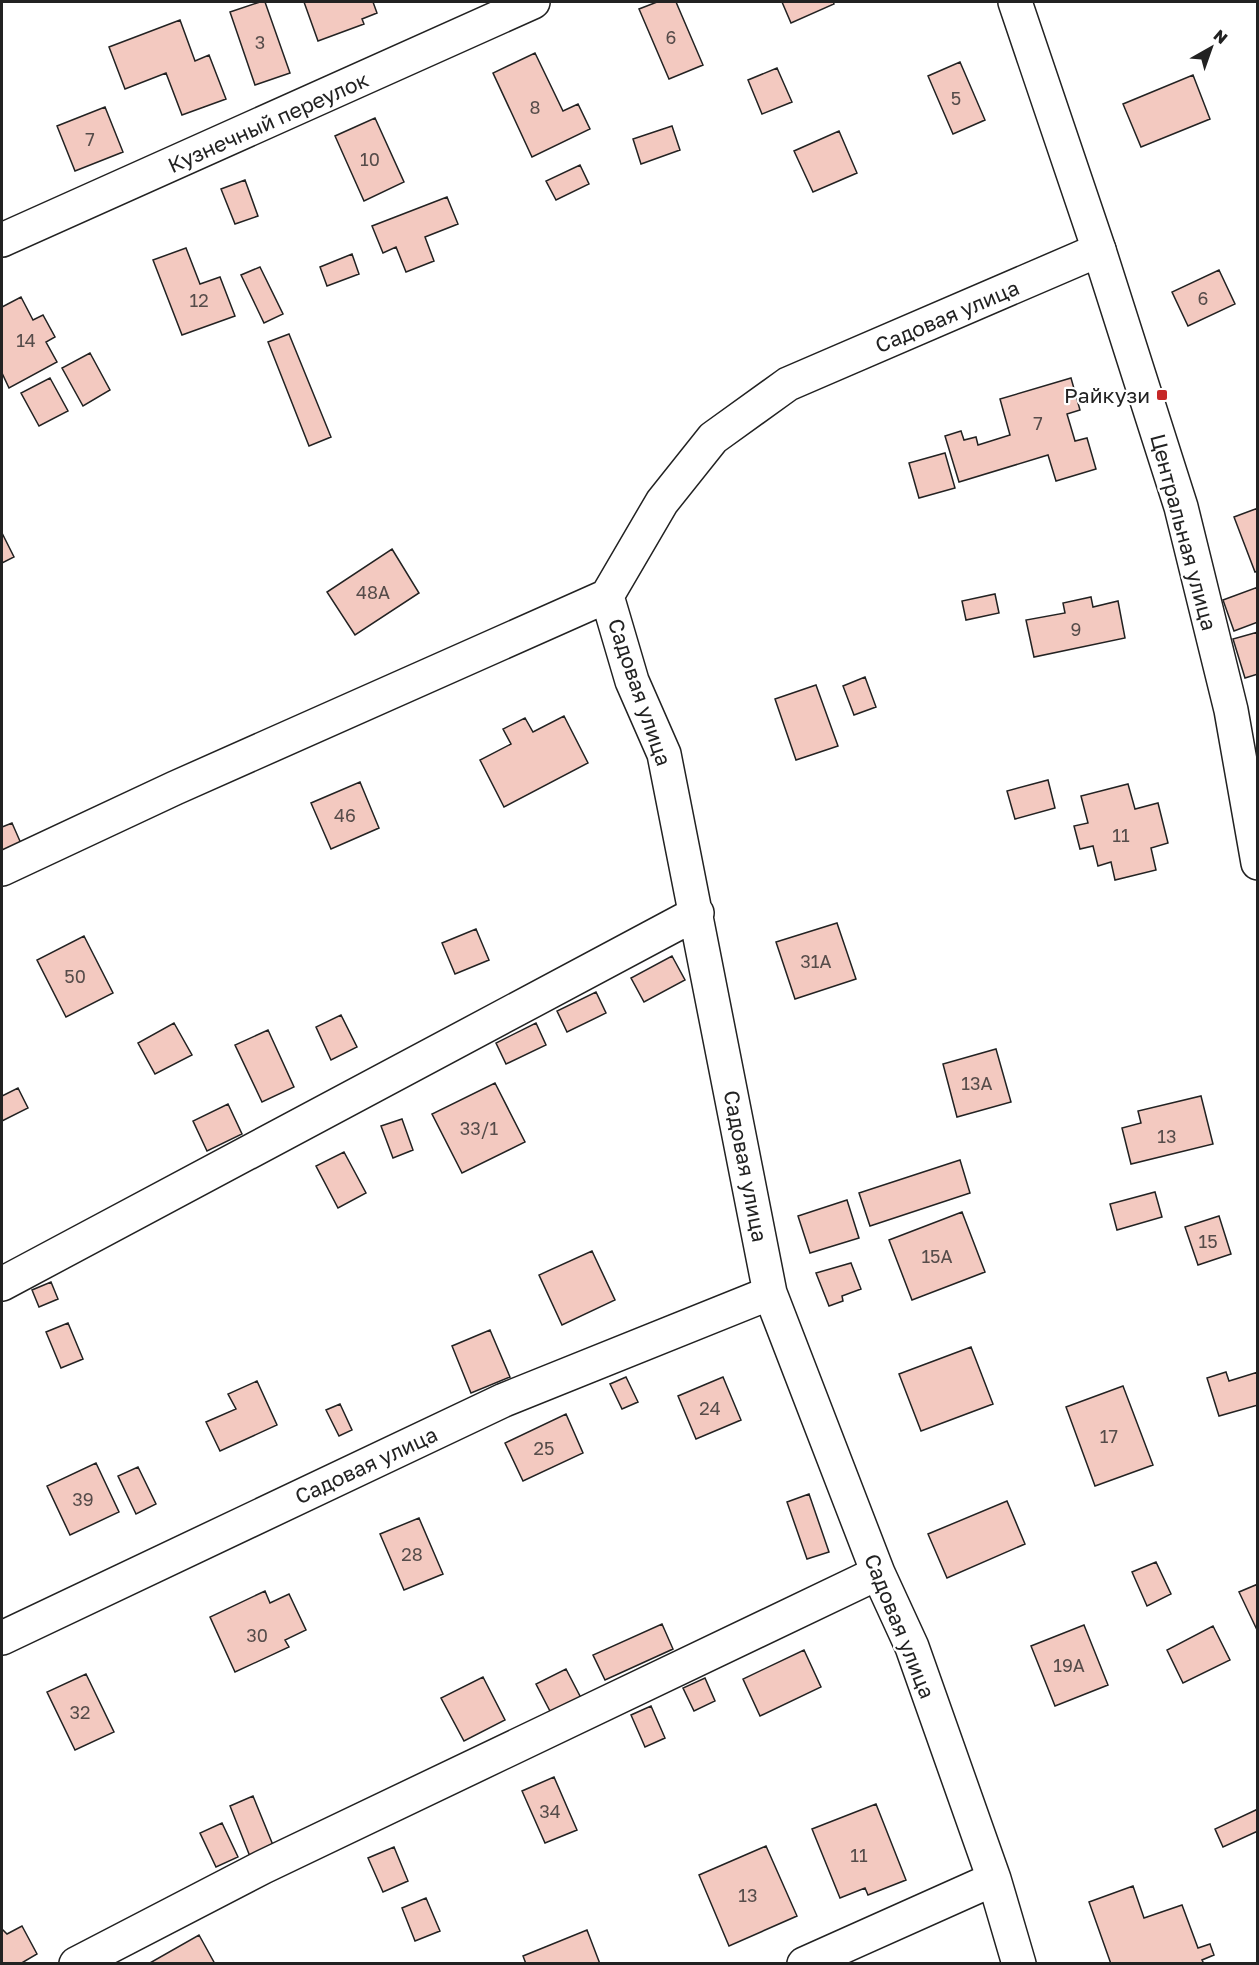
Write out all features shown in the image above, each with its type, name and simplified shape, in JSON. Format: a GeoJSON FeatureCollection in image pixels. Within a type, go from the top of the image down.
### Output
{"type":"FeatureCollection","features":[{"type":"Feature","properties":{"kind":"street","name":"Кузнечный переулок"},"geometry":{"type":"LineString","coordinates":[[2,240],[533,2]]}},
{"type":"Feature","properties":{"kind":"street","name":"Центральная улица"},"geometry":{"type":"LineString","coordinates":[[1020,2],[1180,507],[1230,710],[1257,863]]}},
{"type":"Feature","properties":{"kind":"street","name":"Садовая улица"},"geometry":{"type":"LineString","coordinates":[[1019,1964],[994,1879],[912,1647],[878,1573],[770,1293],[664,754],[632,681],[607,596],[662,502],[713,438],[788,384],[1099,250]]}},
{"type":"Feature","properties":{"kind":"street"},"geometry":{"type":"LineString","coordinates":[[2,868],[175,788],[607,596]]}},
{"type":"Feature","properties":{"kind":"street"},"geometry":{"type":"LineString","coordinates":[[2,1284],[697,913]]}},
{"type":"Feature","properties":{"kind":"street","name":"Садовая улица"},"geometry":{"type":"LineString","coordinates":[[2,1638],[504,1400],[770,1293]]}},
{"type":"Feature","properties":{"kind":"street"},"geometry":{"type":"LineString","coordinates":[[76,1964],[262,1868],[878,1573]]}},
{"type":"Feature","properties":{"kind":"street"},"geometry":{"type":"LineString","coordinates":[[804,1964],[994,1879]]}},
{"type":"Feature","properties":{"kind":"building"},"geometry":{"type":"Polygon","coordinates":[[[265,2],[290,73],[255,85],[230,12],[265,2]]]}},
{"type":"Feature","properties":{"kind":"building"},"geometry":{"type":"Polygon","coordinates":[[[304,2],[373,2],[377,13],[362,19],[364,24],[318,41],[304,2]]]}},
{"type":"Feature","properties":{"kind":"building"},"geometry":{"type":"Polygon","coordinates":[[[657,2],[676,2],[703,65],[669,79],[639,9],[657,2]]]}},
{"type":"Feature","properties":{"kind":"building"},"geometry":{"type":"Polygon","coordinates":[[[782,2],[833,2],[834,4],[791,23],[782,2]]]}},
{"type":"Feature","properties":{"kind":"building"},"geometry":{"type":"Polygon","coordinates":[[[180,20],[195,61],[209,55],[226,99],[182,115],[166,73],[125,89],[109,47],[180,20]]]}},
{"type":"Feature","properties":{"kind":"building"},"geometry":{"type":"Polygon","coordinates":[[[535,53],[563,111],[578,104],[590,129],[532,157],[493,73],[535,53]]]}},
{"type":"Feature","properties":{"kind":"building"},"geometry":{"type":"Polygon","coordinates":[[[960,62],[985,120],[953,134],[928,76],[960,62]]]}},
{"type":"Feature","properties":{"kind":"building"},"geometry":{"type":"Polygon","coordinates":[[[777,68],[792,102],[762,114],[748,80],[777,68]]]}},
{"type":"Feature","properties":{"kind":"building"},"geometry":{"type":"Polygon","coordinates":[[[1193,75],[1210,119],[1141,147],[1123,104],[1193,75]]]}},
{"type":"Feature","properties":{"kind":"building"},"geometry":{"type":"Polygon","coordinates":[[[105,107],[123,152],[75,171],[57,126],[105,107]]]}},
{"type":"Feature","properties":{"kind":"building"},"geometry":{"type":"Polygon","coordinates":[[[375,118],[404,182],[364,201],[335,136],[375,118]]]}},
{"type":"Feature","properties":{"kind":"building"},"geometry":{"type":"Polygon","coordinates":[[[672,126],[680,150],[641,164],[633,139],[672,126]]]}},
{"type":"Feature","properties":{"kind":"building"},"geometry":{"type":"Polygon","coordinates":[[[839,131],[857,173],[813,192],[794,151],[839,131]]]}},
{"type":"Feature","properties":{"kind":"building"},"geometry":{"type":"Polygon","coordinates":[[[580,165],[589,184],[556,200],[546,181],[580,165]]]}},
{"type":"Feature","properties":{"kind":"building"},"geometry":{"type":"Polygon","coordinates":[[[245,180],[258,216],[235,224],[221,189],[245,180]]]}},
{"type":"Feature","properties":{"kind":"building"},"geometry":{"type":"Polygon","coordinates":[[[447,197],[458,224],[425,237],[434,261],[406,272],[396,247],[383,253],[372,226],[447,197]]]}},
{"type":"Feature","properties":{"kind":"building"},"geometry":{"type":"Polygon","coordinates":[[[186,248],[200,284],[220,277],[235,316],[182,335],[153,260],[186,248]]]}},
{"type":"Feature","properties":{"kind":"building"},"geometry":{"type":"Polygon","coordinates":[[[352,254],[359,274],[327,286],[320,267],[352,254]]]}},
{"type":"Feature","properties":{"kind":"building"},"geometry":{"type":"Polygon","coordinates":[[[260,267],[283,314],[264,323],[241,275],[260,267]]]}},
{"type":"Feature","properties":{"kind":"building"},"geometry":{"type":"Polygon","coordinates":[[[1219,270],[1235,304],[1188,326],[1172,292],[1219,270]]]}},
{"type":"Feature","properties":{"kind":"building"},"geometry":{"type":"Polygon","coordinates":[[[21,297],[33,320],[43,315],[55,337],[46,342],[57,362],[9,388],[2,373],[2,307],[21,297]]]}},
{"type":"Feature","properties":{"kind":"building"},"geometry":{"type":"Polygon","coordinates":[[[289,334],[331,437],[309,446],[268,342],[289,334]]]}},
{"type":"Feature","properties":{"kind":"building"},"geometry":{"type":"Polygon","coordinates":[[[90,353],[110,390],[83,406],[62,368],[90,353]]]}},
{"type":"Feature","properties":{"kind":"building"},"geometry":{"type":"Polygon","coordinates":[[[50,378],[68,411],[39,426],[21,393],[50,378]]]}},
{"type":"Feature","properties":{"kind":"building"},"geometry":{"type":"Polygon","coordinates":[[[1071,378],[1080,410],[1067,414],[1075,441],[1087,438],[1096,469],[1056,481],[1048,455],[959,482],[945,436],[961,431],[964,440],[976,437],[978,445],[1010,435],[1000,399],[1071,378]]]}},
{"type":"Feature","properties":{"kind":"building"},"geometry":{"type":"Polygon","coordinates":[[[945,453],[955,488],[919,498],[909,463],[945,453]]]}},
{"type":"Feature","properties":{"kind":"building"},"geometry":{"type":"Polygon","coordinates":[[[1258,508],[1258,571],[1255,572],[1234,517],[1258,508]]]}},
{"type":"Feature","properties":{"kind":"building"},"geometry":{"type":"Polygon","coordinates":[[[2,533],[14,557],[2,563],[2,533]]]}},
{"type":"Feature","properties":{"kind":"building"},"geometry":{"type":"Polygon","coordinates":[[[392,549],[419,593],[355,635],[327,592],[392,549]]]}},
{"type":"Feature","properties":{"kind":"building"},"geometry":{"type":"Polygon","coordinates":[[[1258,587],[1258,622],[1234,631],[1223,600],[1258,587]]]}},
{"type":"Feature","properties":{"kind":"building"},"geometry":{"type":"Polygon","coordinates":[[[995,594],[999,613],[966,620],[962,601],[995,594]]]}},
{"type":"Feature","properties":{"kind":"building"},"geometry":{"type":"Polygon","coordinates":[[[1091,597],[1093,607],[1118,601],[1125,638],[1034,657],[1026,620],[1065,613],[1063,603],[1091,597]]]}},
{"type":"Feature","properties":{"kind":"building"},"geometry":{"type":"Polygon","coordinates":[[[1258,632],[1258,674],[1245,678],[1233,639],[1258,632]]]}},
{"type":"Feature","properties":{"kind":"building"},"geometry":{"type":"Polygon","coordinates":[[[865,677],[876,707],[854,715],[843,686],[865,677]]]}},
{"type":"Feature","properties":{"kind":"building"},"geometry":{"type":"Polygon","coordinates":[[[816,685],[838,746],[796,760],[775,699],[816,685]]]}},
{"type":"Feature","properties":{"kind":"building"},"geometry":{"type":"Polygon","coordinates":[[[564,716],[588,763],[504,807],[480,760],[511,744],[503,729],[525,718],[533,732],[564,716]]]}},
{"type":"Feature","properties":{"kind":"building"},"geometry":{"type":"Polygon","coordinates":[[[1048,780],[1055,808],[1015,819],[1007,791],[1048,780]]]}},
{"type":"Feature","properties":{"kind":"building"},"geometry":{"type":"Polygon","coordinates":[[[360,782],[379,828],[331,849],[311,803],[360,782]]]}},
{"type":"Feature","properties":{"kind":"building"},"geometry":{"type":"Polygon","coordinates":[[[1128,784],[1135,809],[1158,803],[1168,843],[1151,848],[1156,870],[1115,880],[1111,862],[1098,866],[1093,846],[1080,849],[1074,826],[1088,823],[1081,796],[1128,784]]]}},
{"type":"Feature","properties":{"kind":"building"},"geometry":{"type":"Polygon","coordinates":[[[12,823],[23,848],[2,857],[2,827],[12,823]]]}},
{"type":"Feature","properties":{"kind":"building"},"geometry":{"type":"Polygon","coordinates":[[[837,923],[856,979],[795,999],[776,942],[837,923]]]}},
{"type":"Feature","properties":{"kind":"building"},"geometry":{"type":"Polygon","coordinates":[[[476,929],[489,960],[455,974],[442,943],[476,929]]]}},
{"type":"Feature","properties":{"kind":"building"},"geometry":{"type":"Polygon","coordinates":[[[84,936],[113,993],[66,1017],[37,960],[84,936]]]}},
{"type":"Feature","properties":{"kind":"building"},"geometry":{"type":"Polygon","coordinates":[[[672,956],[685,980],[644,1002],[631,978],[672,956]]]}},
{"type":"Feature","properties":{"kind":"building"},"geometry":{"type":"Polygon","coordinates":[[[596,992],[606,1013],[567,1032],[557,1011],[596,992]]]}},
{"type":"Feature","properties":{"kind":"building"},"geometry":{"type":"Polygon","coordinates":[[[341,1015],[357,1047],[331,1060],[316,1027],[341,1015]]]}},
{"type":"Feature","properties":{"kind":"building"},"geometry":{"type":"Polygon","coordinates":[[[174,1023],[192,1055],[155,1074],[138,1043],[174,1023]]]}},
{"type":"Feature","properties":{"kind":"building"},"geometry":{"type":"Polygon","coordinates":[[[536,1023],[546,1045],[506,1064],[496,1043],[536,1023]]]}},
{"type":"Feature","properties":{"kind":"building"},"geometry":{"type":"Polygon","coordinates":[[[268,1030],[294,1087],[262,1102],[235,1045],[268,1030]]]}},
{"type":"Feature","properties":{"kind":"building"},"geometry":{"type":"Polygon","coordinates":[[[996,1049],[1011,1102],[957,1117],[943,1064],[996,1049]]]}},
{"type":"Feature","properties":{"kind":"building"},"geometry":{"type":"Polygon","coordinates":[[[495,1083],[525,1142],[462,1173],[432,1114],[495,1083]]]}},
{"type":"Feature","properties":{"kind":"building"},"geometry":{"type":"Polygon","coordinates":[[[18,1088],[28,1108],[2,1121],[2,1096],[18,1088]]]}},
{"type":"Feature","properties":{"kind":"building"},"geometry":{"type":"Polygon","coordinates":[[[1201,1096],[1213,1144],[1131,1164],[1122,1128],[1141,1123],[1138,1111],[1201,1096]]]}},
{"type":"Feature","properties":{"kind":"building"},"geometry":{"type":"Polygon","coordinates":[[[228,1104],[242,1134],[207,1151],[193,1121],[228,1104]]]}},
{"type":"Feature","properties":{"kind":"building"},"geometry":{"type":"Polygon","coordinates":[[[402,1119],[413,1150],[393,1158],[381,1126],[402,1119]]]}},
{"type":"Feature","properties":{"kind":"building"},"geometry":{"type":"Polygon","coordinates":[[[344,1152],[366,1193],[338,1208],[316,1166],[344,1152]]]}},
{"type":"Feature","properties":{"kind":"building"},"geometry":{"type":"Polygon","coordinates":[[[960,1160],[970,1193],[870,1226],[859,1193],[960,1160]]]}},
{"type":"Feature","properties":{"kind":"building"},"geometry":{"type":"Polygon","coordinates":[[[1155,1192],[1162,1217],[1117,1230],[1110,1204],[1155,1192]]]}},
{"type":"Feature","properties":{"kind":"building"},"geometry":{"type":"Polygon","coordinates":[[[847,1200],[859,1238],[810,1253],[798,1216],[847,1200]]]}},
{"type":"Feature","properties":{"kind":"building"},"geometry":{"type":"Polygon","coordinates":[[[962,1212],[985,1272],[912,1300],[889,1240],[962,1212]]]}},
{"type":"Feature","properties":{"kind":"building"},"geometry":{"type":"Polygon","coordinates":[[[1219,1216],[1231,1254],[1198,1265],[1185,1227],[1219,1216]]]}},
{"type":"Feature","properties":{"kind":"building"},"geometry":{"type":"Polygon","coordinates":[[[592,1251],[615,1300],[562,1325],[539,1275],[592,1251]]]}},
{"type":"Feature","properties":{"kind":"building"},"geometry":{"type":"Polygon","coordinates":[[[851,1263],[861,1289],[842,1296],[843,1301],[829,1306],[816,1273],[851,1263]]]}},
{"type":"Feature","properties":{"kind":"building"},"geometry":{"type":"Polygon","coordinates":[[[51,1282],[58,1299],[39,1307],[32,1290],[51,1282]]]}},
{"type":"Feature","properties":{"kind":"building"},"geometry":{"type":"Polygon","coordinates":[[[68,1323],[83,1359],[61,1368],[46,1332],[68,1323]]]}},
{"type":"Feature","properties":{"kind":"building"},"geometry":{"type":"Polygon","coordinates":[[[490,1330],[510,1377],[471,1393],[452,1346],[490,1330]]]}},
{"type":"Feature","properties":{"kind":"building"},"geometry":{"type":"Polygon","coordinates":[[[971,1347],[993,1404],[921,1431],[899,1374],[971,1347]]]}},
{"type":"Feature","properties":{"kind":"building"},"geometry":{"type":"Polygon","coordinates":[[[1226,1372],[1229,1381],[1258,1372],[1258,1405],[1219,1416],[1207,1378],[1226,1372]]]}},
{"type":"Feature","properties":{"kind":"building"},"geometry":{"type":"Polygon","coordinates":[[[626,1377],[638,1402],[622,1409],[610,1384],[626,1377]]]}},
{"type":"Feature","properties":{"kind":"building"},"geometry":{"type":"Polygon","coordinates":[[[723,1377],[741,1420],[696,1439],[678,1396],[723,1377]]]}},
{"type":"Feature","properties":{"kind":"building"},"geometry":{"type":"Polygon","coordinates":[[[257,1381],[277,1425],[220,1451],[206,1422],[236,1409],[228,1394],[257,1381]]]}},
{"type":"Feature","properties":{"kind":"building"},"geometry":{"type":"Polygon","coordinates":[[[1123,1386],[1153,1465],[1095,1486],[1066,1407],[1123,1386]]]}},
{"type":"Feature","properties":{"kind":"building"},"geometry":{"type":"Polygon","coordinates":[[[340,1404],[352,1430],[339,1436],[326,1410],[340,1404]]]}},
{"type":"Feature","properties":{"kind":"building"},"geometry":{"type":"Polygon","coordinates":[[[566,1414],[583,1453],[523,1481],[505,1443],[566,1414]]]}},
{"type":"Feature","properties":{"kind":"building"},"geometry":{"type":"Polygon","coordinates":[[[96,1463],[119,1512],[70,1535],[47,1486],[96,1463]]]}},
{"type":"Feature","properties":{"kind":"building"},"geometry":{"type":"Polygon","coordinates":[[[138,1467],[156,1504],[136,1514],[118,1476],[138,1467]]]}},
{"type":"Feature","properties":{"kind":"building"},"geometry":{"type":"Polygon","coordinates":[[[809,1494],[829,1552],[807,1559],[787,1502],[809,1494]]]}},
{"type":"Feature","properties":{"kind":"building"},"geometry":{"type":"Polygon","coordinates":[[[1007,1501],[1025,1544],[947,1578],[928,1534],[1007,1501]]]}},
{"type":"Feature","properties":{"kind":"building"},"geometry":{"type":"Polygon","coordinates":[[[419,1518],[443,1574],[404,1590],[380,1534],[419,1518]]]}},
{"type":"Feature","properties":{"kind":"building"},"geometry":{"type":"Polygon","coordinates":[[[1156,1562],[1171,1594],[1147,1606],[1132,1572],[1156,1562]]]}},
{"type":"Feature","properties":{"kind":"building"},"geometry":{"type":"Polygon","coordinates":[[[1258,1584],[1258,1632],[1239,1592],[1258,1584]]]}},
{"type":"Feature","properties":{"kind":"building"},"geometry":{"type":"Polygon","coordinates":[[[265,1591],[270,1603],[289,1594],[306,1630],[285,1640],[289,1647],[235,1672],[210,1617],[265,1591]]]}},
{"type":"Feature","properties":{"kind":"building"},"geometry":{"type":"Polygon","coordinates":[[[662,1624],[673,1649],[605,1680],[593,1655],[662,1624]]]}},
{"type":"Feature","properties":{"kind":"building"},"geometry":{"type":"Polygon","coordinates":[[[1084,1625],[1108,1685],[1055,1706],[1031,1646],[1084,1625]]]}},
{"type":"Feature","properties":{"kind":"building"},"geometry":{"type":"Polygon","coordinates":[[[1213,1626],[1230,1660],[1183,1683],[1167,1650],[1213,1626]]]}},
{"type":"Feature","properties":{"kind":"building"},"geometry":{"type":"Polygon","coordinates":[[[804,1650],[821,1687],[760,1716],[743,1679],[804,1650]]]}},
{"type":"Feature","properties":{"kind":"building"},"geometry":{"type":"Polygon","coordinates":[[[566,1669],[581,1698],[551,1713],[536,1684],[566,1669]]]}},
{"type":"Feature","properties":{"kind":"building"},"geometry":{"type":"Polygon","coordinates":[[[86,1674],[114,1732],[75,1750],[47,1692],[86,1674]]]}},
{"type":"Feature","properties":{"kind":"building"},"geometry":{"type":"Polygon","coordinates":[[[483,1677],[505,1720],[464,1741],[441,1698],[483,1677]]]}},
{"type":"Feature","properties":{"kind":"building"},"geometry":{"type":"Polygon","coordinates":[[[705,1678],[715,1701],[694,1711],[683,1688],[705,1678]]]}},
{"type":"Feature","properties":{"kind":"building"},"geometry":{"type":"Polygon","coordinates":[[[651,1706],[665,1738],[645,1747],[631,1715],[651,1706]]]}},
{"type":"Feature","properties":{"kind":"building"},"geometry":{"type":"Polygon","coordinates":[[[554,1777],[577,1830],[545,1843],[522,1791],[554,1777]]]}},
{"type":"Feature","properties":{"kind":"building"},"geometry":{"type":"Polygon","coordinates":[[[253,1796],[275,1850],[251,1859],[230,1806],[253,1796]]]}},
{"type":"Feature","properties":{"kind":"building"},"geometry":{"type":"Polygon","coordinates":[[[876,1804],[906,1880],[868,1895],[865,1888],[840,1898],[812,1829],[876,1804]]]}},
{"type":"Feature","properties":{"kind":"building"},"geometry":{"type":"Polygon","coordinates":[[[1258,1809],[1258,1831],[1223,1847],[1215,1829],[1258,1809]]]}},
{"type":"Feature","properties":{"kind":"building"},"geometry":{"type":"Polygon","coordinates":[[[222,1823],[238,1857],[216,1867],[200,1833],[222,1823]]]}},
{"type":"Feature","properties":{"kind":"building"},"geometry":{"type":"Polygon","coordinates":[[[766,1846],[797,1916],[729,1946],[699,1875],[766,1846]]]}},
{"type":"Feature","properties":{"kind":"building"},"geometry":{"type":"Polygon","coordinates":[[[394,1847],[408,1881],[383,1892],[368,1858],[394,1847]]]}},
{"type":"Feature","properties":{"kind":"building"},"geometry":{"type":"Polygon","coordinates":[[[1133,1886],[1144,1918],[1182,1905],[1198,1948],[1210,1944],[1214,1955],[1202,1960],[1204,1964],[1111,1964],[1089,1902],[1133,1886]]]}},
{"type":"Feature","properties":{"kind":"building"},"geometry":{"type":"Polygon","coordinates":[[[426,1898],[440,1931],[415,1941],[402,1908],[426,1898]]]}},
{"type":"Feature","properties":{"kind":"building"},"geometry":{"type":"Polygon","coordinates":[[[22,1926],[37,1954],[20,1964],[2,1964],[2,1929],[7,1934],[22,1926]]]}},
{"type":"Feature","properties":{"kind":"building"},"geometry":{"type":"Polygon","coordinates":[[[587,1930],[600,1964],[526,1964],[523,1956],[587,1930]]]}},
{"type":"Feature","properties":{"kind":"building"},"geometry":{"type":"Polygon","coordinates":[[[199,1935],[215,1964],[148,1964],[199,1935]]]}},
{"type":"Feature","properties":{"kind":"place","name":"Райкузи"},"geometry":{"type":"Point","coordinates":[1162,395]}}]}
